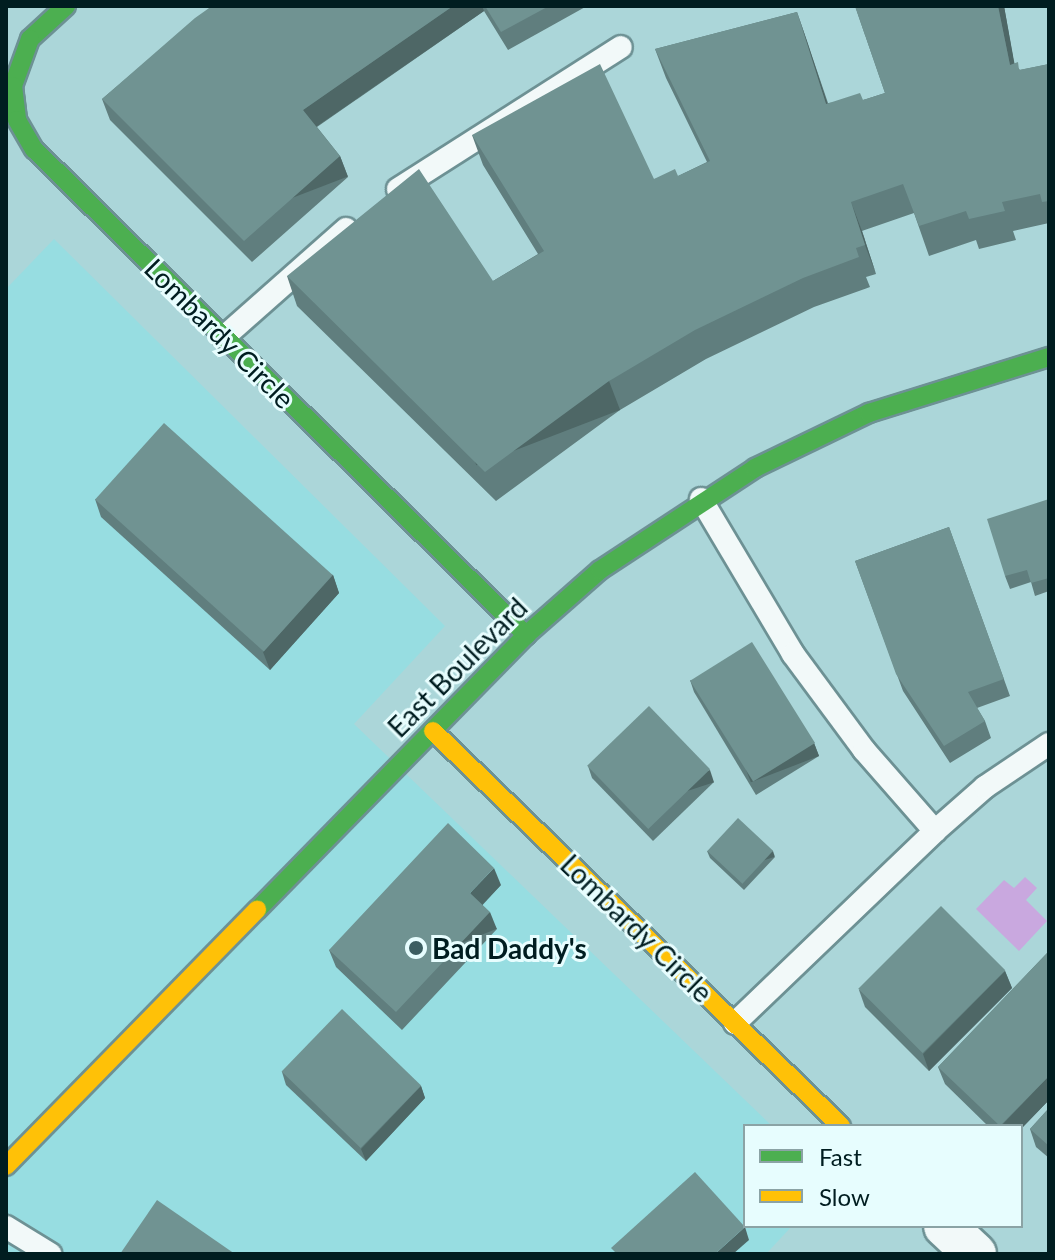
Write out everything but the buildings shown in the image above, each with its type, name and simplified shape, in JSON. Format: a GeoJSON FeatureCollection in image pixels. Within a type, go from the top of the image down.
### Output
{"type":"FeatureCollection","features":[{"type":"Feature","properties":{"kind":"street","name":"Lombardy Circle"},"geometry":{"type":"LineString","coordinates":[[66,6],[21,54],[13,86],[17,120],[34,149],[526,635]]}},
{"type":"Feature","properties":{"kind":"street","name":"East Boulevard"},"geometry":{"type":"LineString","coordinates":[[6,1166],[526,635],[600,570],[701,499],[869,413],[1049,357]]}},
{"type":"Feature","properties":{"kind":"street","name":"Lombardy Circle"},"geometry":{"type":"LineString","coordinates":[[433,731],[839,1124]]}},
{"type":"Feature","properties":{"kind":"street"},"geometry":{"type":"LineString","coordinates":[[947,1228],[975,1254]]}},
{"type":"Feature","properties":{"kind":"lane"},"geometry":{"type":"LineString","coordinates":[[384,200],[621,47]]}},
{"type":"Feature","properties":{"kind":"lane"},"geometry":{"type":"LineString","coordinates":[[224,337],[360,218]]}},
{"type":"Feature","properties":{"kind":"lane"},"geometry":{"type":"LineString","coordinates":[[701,499],[793,654],[864,750],[935,831]]}},
{"type":"Feature","properties":{"kind":"lane"},"geometry":{"type":"LineString","coordinates":[[735,1023],[935,831],[985,787],[1049,744]]}},
{"type":"Feature","properties":{"kind":"lane"},"geometry":{"type":"LineString","coordinates":[[6,1227],[50,1254]]}},
{"type":"Feature","properties":{"kind":"shaded area"},"geometry":{"type":"Polygon","coordinates":[[[54,239],[445,626],[354,724],[770,1124],[743,1124],[743,1228],[790,1228],[766,1254],[6,1254],[6,289],[54,239]]]}},
{"type":"Feature","properties":{"kind":"shaded area"},"geometry":{"type":"Polygon","coordinates":[[[1025,877],[1037,888],[1026,900],[1047,921],[1019,951],[976,909],[1004,880],[1014,888],[1025,877]]]}},
{"type":"Feature","properties":{"kind":"traffic: fast"},"geometry":{"type":"LineString","coordinates":[[66,6],[30,39],[13,86],[17,120],[34,149],[526,635]]}},
{"type":"Feature","properties":{"kind":"traffic: fast"},"geometry":{"type":"LineString","coordinates":[[257,910],[526,635],[600,570],[755,468],[869,413],[1049,357]]}},
{"type":"Feature","properties":{"kind":"traffic: slow"},"geometry":{"type":"LineString","coordinates":[[433,731],[839,1124]]}},
{"type":"Feature","properties":{"kind":"traffic: slow"},"geometry":{"type":"LineString","coordinates":[[6,1166],[257,910]]}},
{"type":"Feature","properties":{"kind":"place","name":"Bad Daddy's"},"geometry":{"type":"Point","coordinates":[416,948]}}]}
